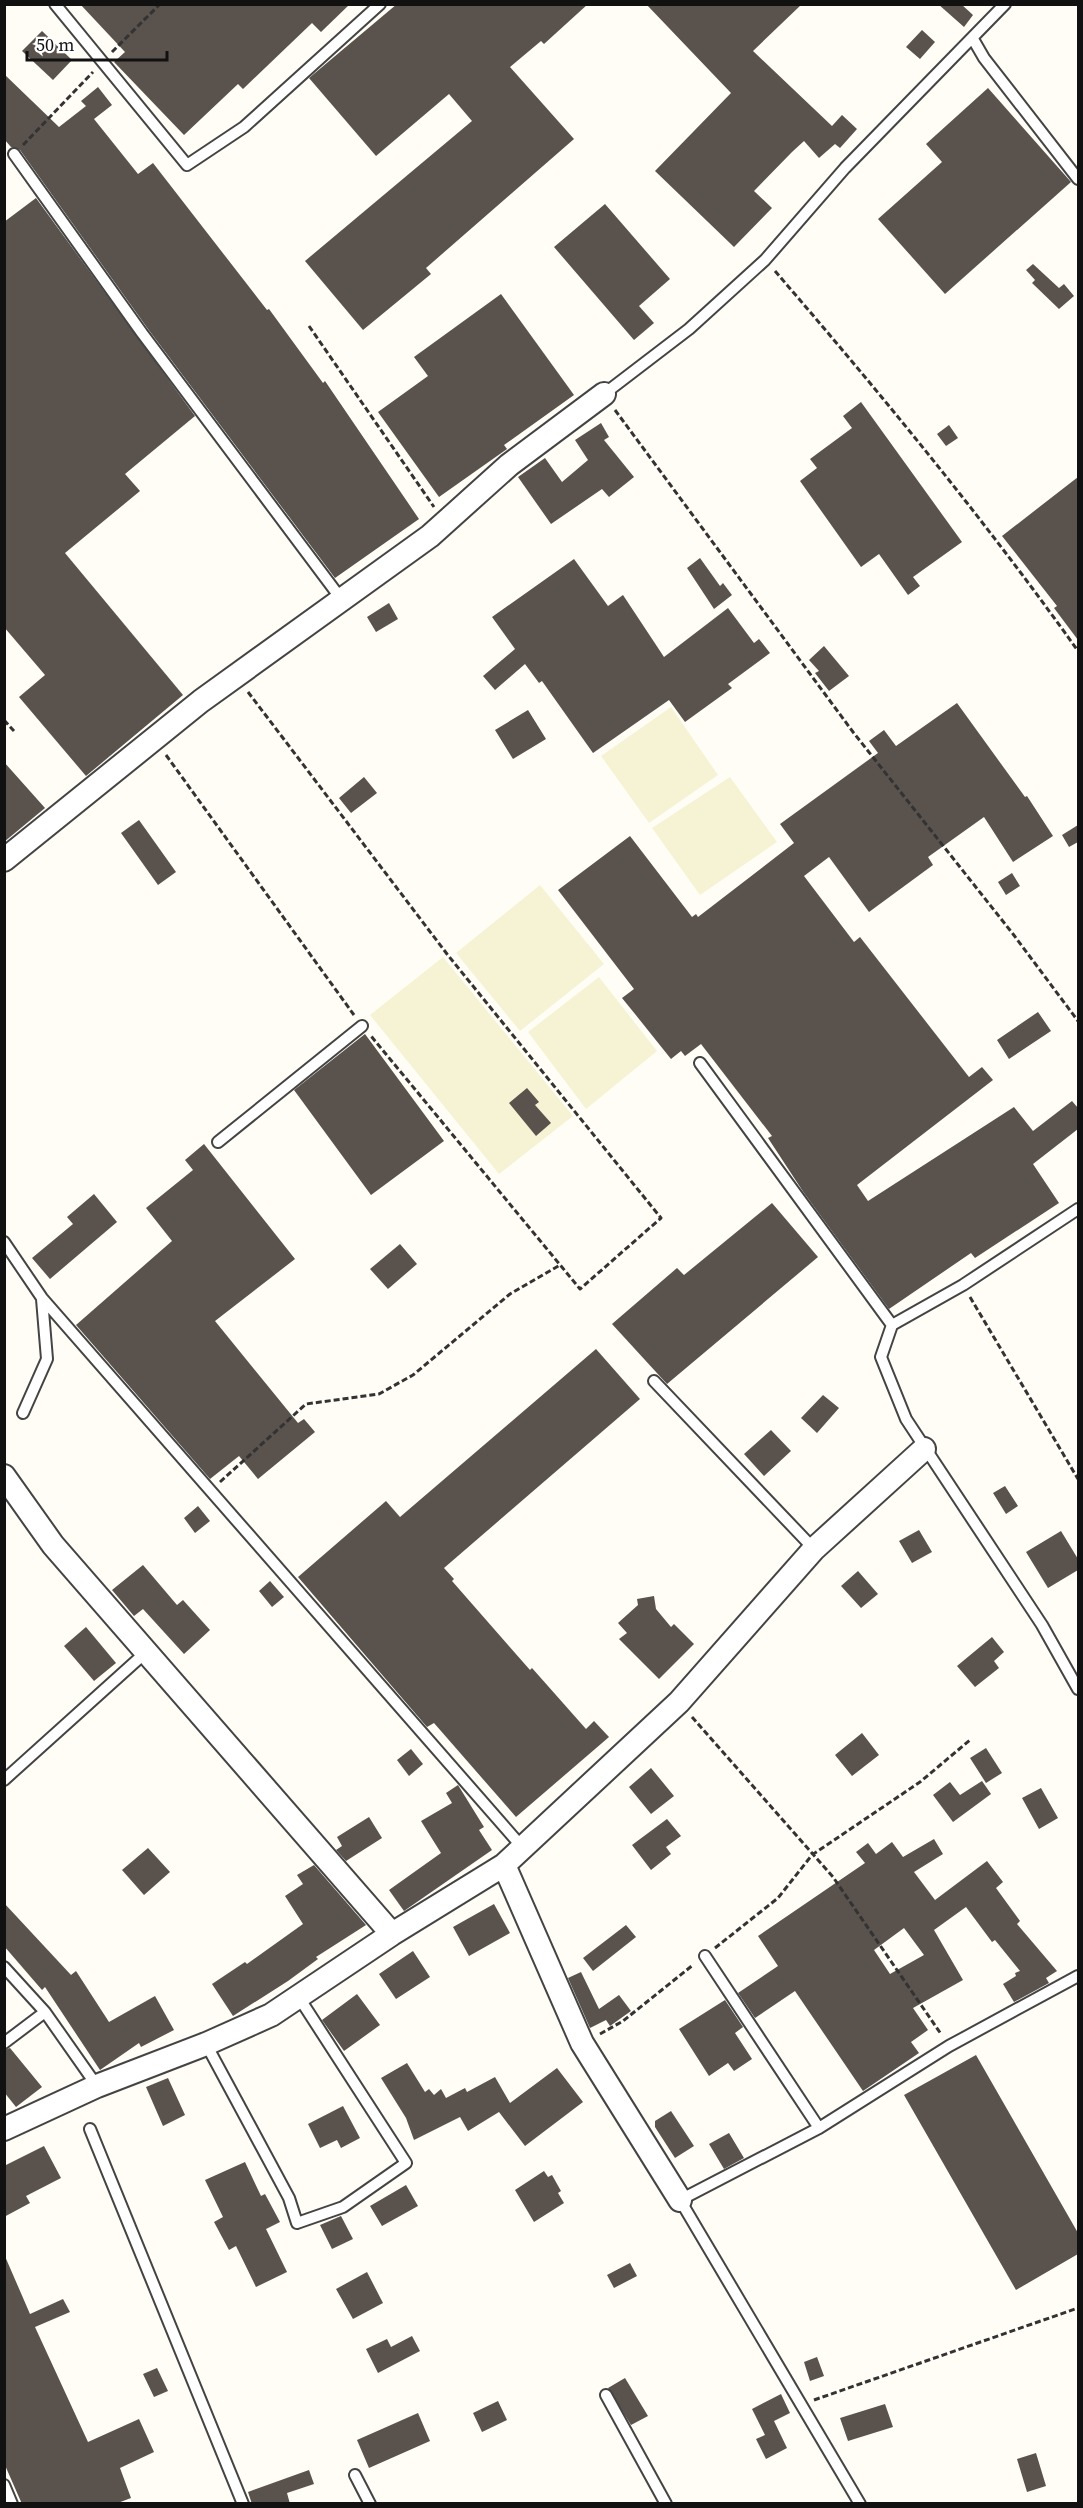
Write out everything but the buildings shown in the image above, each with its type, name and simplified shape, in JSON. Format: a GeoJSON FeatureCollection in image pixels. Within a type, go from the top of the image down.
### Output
{"type":"FeatureCollection","features":[{"type":"Feature","properties":{"kind":"street"},"geometry":{"type":"LineString","coordinates":[[4,860],[201,702],[445,523],[509,465],[604,394]]}},
{"type":"Feature","properties":{"kind":"street"},"geometry":{"type":"LineString","coordinates":[[4,2129],[97,2086],[206,2044],[271,2015],[392,1934],[504,1865],[679,1702],[814,1549],[924,1449]]}},
{"type":"Feature","properties":{"kind":"street"},"geometry":{"type":"LineString","coordinates":[[4,1476],[53,1545],[392,1934]]}},
{"type":"Feature","properties":{"kind":"street"},"geometry":{"type":"LineString","coordinates":[[504,1865],[582,2043],[680,2200]]}},
{"type":"Feature","properties":{"kind":"lane"},"geometry":{"type":"LineString","coordinates":[[55,4],[187,165],[244,127],[380,4]]}},
{"type":"Feature","properties":{"kind":"lane"},"geometry":{"type":"LineString","coordinates":[[604,394],[689,329],[765,260],[845,168],[1005,4]]}},
{"type":"Feature","properties":{"kind":"lane"},"geometry":{"type":"LineString","coordinates":[[973,39],[984,58],[1078,178]]}},
{"type":"Feature","properties":{"kind":"lane"},"geometry":{"type":"LineString","coordinates":[[14,154],[142,333],[342,600]]}},
{"type":"Feature","properties":{"kind":"lane"},"geometry":{"type":"LineString","coordinates":[[218,1142],[362,1026]]}},
{"type":"Feature","properties":{"kind":"lane"},"geometry":{"type":"LineString","coordinates":[[700,1063],[892,1326]]}},
{"type":"Feature","properties":{"kind":"lane"},"geometry":{"type":"LineString","coordinates":[[1078,1209],[963,1285],[892,1326],[881,1357],[906,1419],[1042,1625],[1078,1689]]}},
{"type":"Feature","properties":{"kind":"lane"},"geometry":{"type":"LineString","coordinates":[[4,1242],[42,1298],[523,1848]]}},
{"type":"Feature","properties":{"kind":"lane"},"geometry":{"type":"LineString","coordinates":[[23,1413],[46,1359],[42,1298]]}},
{"type":"Feature","properties":{"kind":"lane"},"geometry":{"type":"LineString","coordinates":[[654,1381],[814,1549]]}},
{"type":"Feature","properties":{"kind":"lane"},"geometry":{"type":"LineString","coordinates":[[4,1780],[145,1653]]}},
{"type":"Feature","properties":{"kind":"lane"},"geometry":{"type":"LineString","coordinates":[[705,1956],[819,2128]]}},
{"type":"Feature","properties":{"kind":"lane"},"geometry":{"type":"LineString","coordinates":[[4,1968],[45,2012],[97,2086]]}},
{"type":"Feature","properties":{"kind":"lane"},"geometry":{"type":"LineString","coordinates":[[860,2504],[680,2200],[819,2128],[949,2046],[1078,1976]]}},
{"type":"Feature","properties":{"kind":"lane"},"geometry":{"type":"LineString","coordinates":[[206,2044],[289,2198],[297,2223],[343,2207],[406,2163],[298,1996]]}},
{"type":"Feature","properties":{"kind":"lane"},"geometry":{"type":"LineString","coordinates":[[4,2043],[45,2012]]}},
{"type":"Feature","properties":{"kind":"lane"},"geometry":{"type":"LineString","coordinates":[[90,2129],[243,2504]]}},
{"type":"Feature","properties":{"kind":"lane"},"geometry":{"type":"LineString","coordinates":[[606,2395],[666,2504]]}},
{"type":"Feature","properties":{"kind":"lane"},"geometry":{"type":"LineString","coordinates":[[356,2475],[370,2504]]}},
{"type":"Feature","properties":{"kind":"lane"},"geometry":{"type":"LineString","coordinates":[[4,2486],[12,2504]]}},
{"type":"Feature","properties":{"kind":"path"},"geometry":{"type":"LineString","coordinates":[[14,154],[160,4]]}},
{"type":"Feature","properties":{"kind":"path"},"geometry":{"type":"LineString","coordinates":[[765,260],[892,407],[1015,562],[1078,651]]}},
{"type":"Feature","properties":{"kind":"path"},"geometry":{"type":"LineString","coordinates":[[309,326],[445,523]]}},
{"type":"Feature","properties":{"kind":"path"},"geometry":{"type":"LineString","coordinates":[[604,394],[853,732],[1013,934],[1078,1021]]}},
{"type":"Feature","properties":{"kind":"path"},"geometry":{"type":"LineString","coordinates":[[236,676],[447,954],[661,1218],[580,1289]]}},
{"type":"Feature","properties":{"kind":"path"},"geometry":{"type":"LineString","coordinates":[[4,720],[14,731]]}},
{"type":"Feature","properties":{"kind":"path"},"geometry":{"type":"LineString","coordinates":[[210,1492],[306,1404],[379,1394],[413,1375],[510,1294],[560,1265]]}},
{"type":"Feature","properties":{"kind":"path"},"geometry":{"type":"LineString","coordinates":[[963,1285],[1078,1479]]}},
{"type":"Feature","properties":{"kind":"path"},"geometry":{"type":"LineString","coordinates":[[679,1702],[833,1877],[949,2046]]}},
{"type":"Feature","properties":{"kind":"path"},"geometry":{"type":"LineString","coordinates":[[582,2043],[623,2021],[778,1898],[812,1855],[920,1782],[970,1740]]}},
{"type":"Feature","properties":{"kind":"path"},"geometry":{"type":"LineString","coordinates":[[802,2404],[1078,2308]]}},
{"type":"Feature","properties":{"kind":"shaded area"},"geometry":{"type":"Polygon","coordinates":[[[671,707],[718,775],[649,823],[601,756],[671,707]]]}},
{"type":"Feature","properties":{"kind":"shaded area"},"geometry":{"type":"Polygon","coordinates":[[[730,777],[777,842],[700,895],[652,828],[730,777]]]}},
{"type":"Feature","properties":{"kind":"shaded area"},"geometry":{"type":"Polygon","coordinates":[[[540,885],[604,964],[520,1031],[456,953],[540,885]]]}},
{"type":"Feature","properties":{"kind":"shaded area"},"geometry":{"type":"Polygon","coordinates":[[[443,957],[573,1116],[499,1174],[370,1015],[443,957]]]}},
{"type":"Feature","properties":{"kind":"shaded area"},"geometry":{"type":"Polygon","coordinates":[[[599,977],[657,1051],[586,1109],[528,1032],[599,977]]]}}]}
